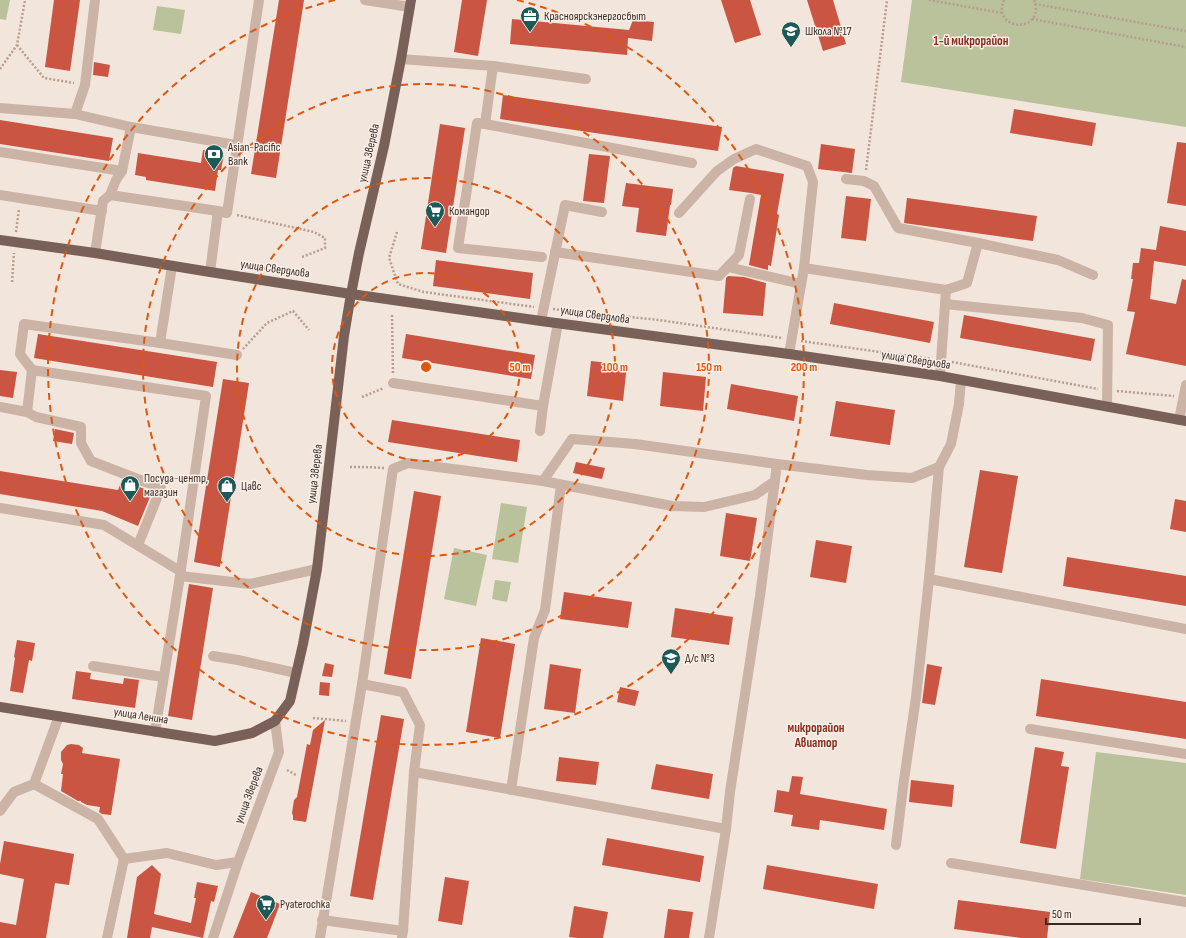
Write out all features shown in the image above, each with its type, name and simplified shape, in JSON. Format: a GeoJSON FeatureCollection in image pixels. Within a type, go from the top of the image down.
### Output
{"type":"FeatureCollection","features":[{"type":"Feature","properties":{"kind":"main road","name":"улица Зверева"},"geometry":{"type":"LineString","coordinates":[[274,721],[290,700],[303,644],[317,569],[344,336],[351,294],[402,59],[410,3]]}},
{"type":"Feature","properties":{"kind":"main road","name":"улица Свердлова"},"geometry":{"type":"LineString","coordinates":[[0,240],[96,253],[351,294],[940,376],[1183,421]]}},
{"type":"Feature","properties":{"kind":"main road","name":"улица Ленина"},"geometry":{"type":"LineString","coordinates":[[0,707],[215,741],[252,733],[274,721]]}},
{"type":"Feature","properties":{"kind":"street"},"geometry":{"type":"LineString","coordinates":[[75,114],[85,85],[95,0]]}},
{"type":"Feature","properties":{"kind":"street"},"geometry":{"type":"LineString","coordinates":[[210,272],[236,145],[259,0]]}},
{"type":"Feature","properties":{"kind":"street"},"geometry":{"type":"LineString","coordinates":[[365,0],[410,3]]}},
{"type":"Feature","properties":{"kind":"street"},"geometry":{"type":"LineString","coordinates":[[402,59],[493,66],[586,79]]}},
{"type":"Feature","properties":{"kind":"street"},"geometry":{"type":"LineString","coordinates":[[485,124],[493,66]]}},
{"type":"Feature","properties":{"kind":"street"},"geometry":{"type":"LineString","coordinates":[[0,108],[75,114],[131,127],[236,145]]}},
{"type":"Feature","properties":{"kind":"street"},"geometry":{"type":"LineString","coordinates":[[542,257],[458,248],[477,123],[692,163]]}},
{"type":"Feature","properties":{"kind":"street"},"geometry":{"type":"LineString","coordinates":[[96,253],[103,201],[110,195],[116,180],[122,171],[131,127]]}},
{"type":"Feature","properties":{"kind":"street"},"geometry":{"type":"LineString","coordinates":[[679,213],[717,171],[734,159],[756,149],[807,166],[813,182],[804,268],[790,354]]}},
{"type":"Feature","properties":{"kind":"street"},"geometry":{"type":"LineString","coordinates":[[0,152],[122,171]]}},
{"type":"Feature","properties":{"kind":"street"},"geometry":{"type":"LineString","coordinates":[[846,179],[864,181],[874,186],[898,228],[1058,260],[1093,275]]}},
{"type":"Feature","properties":{"kind":"street"},"geometry":{"type":"LineString","coordinates":[[0,195],[102,211]]}},
{"type":"Feature","properties":{"kind":"street"},"geometry":{"type":"LineString","coordinates":[[110,195],[222,212]]}},
{"type":"Feature","properties":{"kind":"street"},"geometry":{"type":"LineString","coordinates":[[555,252],[719,276],[739,255],[750,199]]}},
{"type":"Feature","properties":{"kind":"street"},"geometry":{"type":"LineString","coordinates":[[542,321],[565,205],[602,212]]}},
{"type":"Feature","properties":{"kind":"street"},"geometry":{"type":"LineString","coordinates":[[804,268],[946,290],[967,284],[978,243]]}},
{"type":"Feature","properties":{"kind":"street"},"geometry":{"type":"LineString","coordinates":[[160,343],[172,266]]}},
{"type":"Feature","properties":{"kind":"street"},"geometry":{"type":"LineString","coordinates":[[728,267],[801,284]]}},
{"type":"Feature","properties":{"kind":"street"},"geometry":{"type":"LineString","coordinates":[[940,376],[946,290]]}},
{"type":"Feature","properties":{"kind":"street"},"geometry":{"type":"LineString","coordinates":[[945,304],[1082,318],[1108,325],[1107,406]]}},
{"type":"Feature","properties":{"kind":"street"},"geometry":{"type":"LineString","coordinates":[[540,431],[558,323]]}},
{"type":"Feature","properties":{"kind":"street"},"geometry":{"type":"LineString","coordinates":[[27,412],[32,370],[20,354],[24,324],[237,355]]}},
{"type":"Feature","properties":{"kind":"street"},"geometry":{"type":"LineString","coordinates":[[32,370],[206,396],[155,732]]}},
{"type":"Feature","properties":{"kind":"street"},"geometry":{"type":"LineString","coordinates":[[896,844],[916,697],[929,579],[939,466],[951,444],[959,404],[961,380]]}},
{"type":"Feature","properties":{"kind":"street"},"geometry":{"type":"LineString","coordinates":[[393,383],[544,406]]}},
{"type":"Feature","properties":{"kind":"street"},"geometry":{"type":"LineString","coordinates":[[1183,421],[1186,385]]}},
{"type":"Feature","properties":{"kind":"street"},"geometry":{"type":"LineString","coordinates":[[0,407],[27,412],[36,417],[80,427],[80,443],[91,461],[161,488],[138,545]]}},
{"type":"Feature","properties":{"kind":"street"},"geometry":{"type":"LineString","coordinates":[[543,481],[572,439],[635,444],[868,475],[912,478],[939,466]]}},
{"type":"Feature","properties":{"kind":"street"},"geometry":{"type":"LineString","coordinates":[[320,938],[362,684],[393,469],[408,463],[543,481],[672,506],[704,507],[755,495],[774,481]]}},
{"type":"Feature","properties":{"kind":"street"},"geometry":{"type":"LineString","coordinates":[[709,938],[760,596],[777,464]]}},
{"type":"Feature","properties":{"kind":"street"},"geometry":{"type":"LineString","coordinates":[[511,790],[534,638],[545,610],[561,485]]}},
{"type":"Feature","properties":{"kind":"street"},"geometry":{"type":"LineString","coordinates":[[0,508],[104,525],[138,545],[180,574],[250,584],[317,569]]}},
{"type":"Feature","properties":{"kind":"street"},"geometry":{"type":"LineString","coordinates":[[929,579],[1186,629]]}},
{"type":"Feature","properties":{"kind":"street"},"geometry":{"type":"LineString","coordinates":[[213,656],[296,673]]}},
{"type":"Feature","properties":{"kind":"street"},"geometry":{"type":"LineString","coordinates":[[94,666],[163,678]]}},
{"type":"Feature","properties":{"kind":"street"},"geometry":{"type":"LineString","coordinates":[[322,920],[403,935],[414,772],[420,725],[403,692],[362,684]]}},
{"type":"Feature","properties":{"kind":"street"},"geometry":{"type":"LineString","coordinates":[[0,811],[14,792],[34,784],[59,716]]}},
{"type":"Feature","properties":{"kind":"street","name":"улица Зверева"},"geometry":{"type":"LineString","coordinates":[[213,938],[238,862],[279,752],[274,721]]}},
{"type":"Feature","properties":{"kind":"street"},"geometry":{"type":"LineString","coordinates":[[1030,729],[1186,754]]}},
{"type":"Feature","properties":{"kind":"street"},"geometry":{"type":"LineString","coordinates":[[414,772],[726,829]]}},
{"type":"Feature","properties":{"kind":"street"},"geometry":{"type":"LineString","coordinates":[[34,784],[98,819],[124,859],[107,938]]}},
{"type":"Feature","properties":{"kind":"street"},"geometry":{"type":"LineString","coordinates":[[124,859],[167,853],[216,865],[238,862]]}},
{"type":"Feature","properties":{"kind":"street"},"geometry":{"type":"LineString","coordinates":[[951,863],[1186,902]]}},
{"type":"Feature","properties":{"kind":"path"},"geometry":{"type":"LineString","coordinates":[[0,69],[17,44],[25,0]]}},
{"type":"Feature","properties":{"kind":"path"},"geometry":{"type":"LineString","coordinates":[[864,181],[887,0]]}},
{"type":"Feature","properties":{"kind":"path"},"geometry":{"type":"LineString","coordinates":[[930,0],[1002,13]]}},
{"type":"Feature","properties":{"kind":"path"},"geometry":{"type":"LineString","coordinates":[[1004,0],[1002,13],[1007,20],[1016,25],[1027,24],[1032,19],[1036,11],[1034,0]]}},
{"type":"Feature","properties":{"kind":"path"},"geometry":{"type":"LineString","coordinates":[[1035,4],[1186,31]]}},
{"type":"Feature","properties":{"kind":"path"},"geometry":{"type":"LineString","coordinates":[[1032,19],[1186,47]]}},
{"type":"Feature","properties":{"kind":"path"},"geometry":{"type":"LineString","coordinates":[[17,44],[44,78],[85,85]]}},
{"type":"Feature","properties":{"kind":"path"},"geometry":{"type":"LineString","coordinates":[[222,212],[314,232],[326,238],[325,248],[302,257]]}},
{"type":"Feature","properties":{"kind":"path"},"geometry":{"type":"LineString","coordinates":[[397,232],[389,258],[398,284],[424,292],[545,308],[659,320],[941,360],[1108,391],[1184,397]]}},
{"type":"Feature","properties":{"kind":"path"},"geometry":{"type":"LineString","coordinates":[[237,355],[267,323],[293,311],[309,330]]}},
{"type":"Feature","properties":{"kind":"path"},"geometry":{"type":"LineString","coordinates":[[362,397],[393,383],[392,315]]}},
{"type":"Feature","properties":{"kind":"path"},"geometry":{"type":"LineString","coordinates":[[350,467],[393,469]]}},
{"type":"Feature","properties":{"kind":"path"},"geometry":{"type":"LineString","coordinates":[[312,718],[356,721]]}},
{"type":"Feature","properties":{"kind":"path"},"geometry":{"type":"LineString","coordinates":[[286,770],[296,775]]}},
{"type":"Feature","properties":{"kind":"green space"},"geometry":{"type":"Polygon","coordinates":[[[0,0],[10,0],[6,20],[0,19],[0,0]]]}},
{"type":"Feature","properties":{"kind":"green space"},"geometry":{"type":"Polygon","coordinates":[[[912,0],[1186,0],[1186,127],[901,82],[912,0]]]}},
{"type":"Feature","properties":{"kind":"green space"},"geometry":{"type":"Polygon","coordinates":[[[157,6],[185,10],[181,34],[153,30],[157,6]]]}},
{"type":"Feature","properties":{"kind":"green space"},"geometry":{"type":"Polygon","coordinates":[[[501,503],[527,507],[518,563],[492,559],[501,503]]]}},
{"type":"Feature","properties":{"kind":"green space"},"geometry":{"type":"Polygon","coordinates":[[[454,548],[487,555],[476,606],[444,599],[454,548]]]}},
{"type":"Feature","properties":{"kind":"green space"},"geometry":{"type":"Polygon","coordinates":[[[495,580],[511,582],[507,602],[492,599],[495,580]]]}},
{"type":"Feature","properties":{"kind":"green space"},"geometry":{"type":"Polygon","coordinates":[[[1096,752],[1186,763],[1186,895],[1080,879],[1096,752]]]}},
{"type":"Feature","properties":{"kind":"building"},"geometry":{"type":"Polygon","coordinates":[[[54,0],[80,0],[70,71],[45,67],[54,0]]]}},
{"type":"Feature","properties":{"kind":"building"},"geometry":{"type":"Polygon","coordinates":[[[279,0],[304,0],[276,178],[251,174],[279,0]]]}},
{"type":"Feature","properties":{"kind":"building"},"geometry":{"type":"Polygon","coordinates":[[[462,0],[487,0],[478,56],[454,52],[462,0]]]}},
{"type":"Feature","properties":{"kind":"building"},"geometry":{"type":"Polygon","coordinates":[[[721,0],[750,0],[761,35],[735,43],[721,0]]]}},
{"type":"Feature","properties":{"kind":"building"},"geometry":{"type":"Polygon","coordinates":[[[807,0],[833,0],[846,44],[823,51],[807,0]]]}},
{"type":"Feature","properties":{"kind":"building"},"geometry":{"type":"Polygon","coordinates":[[[512,19],[629,30],[633,20],[654,22],[652,41],[628,38],[627,55],[510,44],[512,19]]]}},
{"type":"Feature","properties":{"kind":"building"},"geometry":{"type":"Polygon","coordinates":[[[94,62],[110,65],[108,77],[93,75],[94,62]]]}},
{"type":"Feature","properties":{"kind":"building"},"geometry":{"type":"Polygon","coordinates":[[[503,95],[722,127],[718,151],[500,119],[503,95]]]}},
{"type":"Feature","properties":{"kind":"building"},"geometry":{"type":"Polygon","coordinates":[[[1014,109],[1096,123],[1092,146],[1010,133],[1014,109]]]}},
{"type":"Feature","properties":{"kind":"building"},"geometry":{"type":"Polygon","coordinates":[[[0,120],[113,138],[109,161],[0,144],[0,120]]]}},
{"type":"Feature","properties":{"kind":"building"},"geometry":{"type":"Polygon","coordinates":[[[440,124],[465,128],[446,253],[421,249],[440,124]]]}},
{"type":"Feature","properties":{"kind":"building"},"geometry":{"type":"Polygon","coordinates":[[[1177,142],[1186,143],[1186,206],[1167,203],[1177,142]]]}},
{"type":"Feature","properties":{"kind":"building"},"geometry":{"type":"Polygon","coordinates":[[[821,144],[855,149],[852,173],[818,169],[821,144]]]}},
{"type":"Feature","properties":{"kind":"building"},"geometry":{"type":"Polygon","coordinates":[[[203,150],[224,154],[221,170],[218,170],[215,191],[146,180],[146,177],[135,175],[138,153],[201,163],[203,150]]]}},
{"type":"Feature","properties":{"kind":"building"},"geometry":{"type":"Polygon","coordinates":[[[589,154],[610,156],[604,203],[583,201],[589,154]]]}},
{"type":"Feature","properties":{"kind":"building"},"geometry":{"type":"Polygon","coordinates":[[[736,166],[784,174],[777,214],[779,215],[771,266],[768,265],[768,270],[749,265],[761,195],[729,190],[733,168],[736,166]]]}},
{"type":"Feature","properties":{"kind":"building"},"geometry":{"type":"Polygon","coordinates":[[[626,183],[673,189],[666,236],[636,232],[639,208],[622,206],[626,183]]]}},
{"type":"Feature","properties":{"kind":"building"},"geometry":{"type":"Polygon","coordinates":[[[846,196],[871,199],[866,241],[841,238],[846,196]]]}},
{"type":"Feature","properties":{"kind":"building"},"geometry":{"type":"Polygon","coordinates":[[[907,198],[1037,216],[1033,241],[904,223],[907,198]]]}},
{"type":"Feature","properties":{"kind":"building"},"geometry":{"type":"Polygon","coordinates":[[[1160,226],[1186,231],[1186,266],[1154,261],[1150,299],[1176,304],[1182,279],[1186,280],[1186,366],[1126,354],[1135,312],[1127,311],[1133,279],[1131,279],[1133,263],[1139,263],[1141,248],[1156,250],[1160,226]]]}},
{"type":"Feature","properties":{"kind":"building"},"geometry":{"type":"Polygon","coordinates":[[[436,260],[533,273],[530,299],[433,286],[436,260]]]}},
{"type":"Feature","properties":{"kind":"building"},"geometry":{"type":"Polygon","coordinates":[[[728,276],[744,277],[766,283],[763,316],[723,313],[726,278],[728,276]]]}},
{"type":"Feature","properties":{"kind":"building"},"geometry":{"type":"Polygon","coordinates":[[[834,303],[934,322],[930,343],[830,324],[834,303]]]}},
{"type":"Feature","properties":{"kind":"building"},"geometry":{"type":"Polygon","coordinates":[[[964,315],[1095,339],[1091,361],[960,338],[964,315]]]}},
{"type":"Feature","properties":{"kind":"building"},"geometry":{"type":"Polygon","coordinates":[[[38,334],[217,362],[213,387],[34,358],[38,334]]]}},
{"type":"Feature","properties":{"kind":"building"},"geometry":{"type":"Polygon","coordinates":[[[406,334],[535,355],[531,379],[402,358],[406,334]]]}},
{"type":"Feature","properties":{"kind":"building"},"geometry":{"type":"Polygon","coordinates":[[[591,361],[627,365],[623,401],[587,396],[591,361]]]}},
{"type":"Feature","properties":{"kind":"building"},"geometry":{"type":"Polygon","coordinates":[[[0,370],[17,372],[13,398],[0,396],[0,370]]]}},
{"type":"Feature","properties":{"kind":"building"},"geometry":{"type":"Polygon","coordinates":[[[663,372],[706,377],[703,411],[660,406],[663,372]]]}},
{"type":"Feature","properties":{"kind":"building"},"geometry":{"type":"Polygon","coordinates":[[[223,379],[249,383],[220,567],[194,562],[223,379]]]}},
{"type":"Feature","properties":{"kind":"building"},"geometry":{"type":"Polygon","coordinates":[[[731,384],[798,396],[794,421],[727,409],[731,384]]]}},
{"type":"Feature","properties":{"kind":"building"},"geometry":{"type":"Polygon","coordinates":[[[836,401],[895,410],[890,445],[830,436],[836,401]]]}},
{"type":"Feature","properties":{"kind":"building"},"geometry":{"type":"Polygon","coordinates":[[[392,420],[520,440],[517,462],[388,442],[392,420]]]}},
{"type":"Feature","properties":{"kind":"building"},"geometry":{"type":"Polygon","coordinates":[[[55,429],[74,433],[72,444],[53,441],[55,429]]]}},
{"type":"Feature","properties":{"kind":"building"},"geometry":{"type":"Polygon","coordinates":[[[576,462],[605,468],[602,479],[573,473],[576,462]]]}},
{"type":"Feature","properties":{"kind":"building"},"geometry":{"type":"Polygon","coordinates":[[[980,470],[1018,476],[1002,573],[964,567],[980,470]]]}},
{"type":"Feature","properties":{"kind":"building"},"geometry":{"type":"Polygon","coordinates":[[[0,471],[118,490],[122,480],[152,492],[138,526],[102,511],[0,494],[0,471]]]}},
{"type":"Feature","properties":{"kind":"building"},"geometry":{"type":"Polygon","coordinates":[[[414,491],[441,496],[411,679],[384,674],[414,491]]]}},
{"type":"Feature","properties":{"kind":"building"},"geometry":{"type":"Polygon","coordinates":[[[1175,499],[1186,501],[1186,532],[1170,529],[1175,499]]]}},
{"type":"Feature","properties":{"kind":"building"},"geometry":{"type":"Polygon","coordinates":[[[726,513],[757,518],[750,561],[720,556],[726,513]]]}},
{"type":"Feature","properties":{"kind":"building"},"geometry":{"type":"Polygon","coordinates":[[[816,540],[852,546],[846,583],[810,577],[816,540]]]}},
{"type":"Feature","properties":{"kind":"building"},"geometry":{"type":"Polygon","coordinates":[[[1067,557],[1186,576],[1186,606],[1063,586],[1067,557]]]}},
{"type":"Feature","properties":{"kind":"building"},"geometry":{"type":"Polygon","coordinates":[[[189,584],[213,588],[192,720],[168,716],[189,584]]]}},
{"type":"Feature","properties":{"kind":"building"},"geometry":{"type":"Polygon","coordinates":[[[564,592],[632,602],[628,628],[560,619],[564,592]]]}},
{"type":"Feature","properties":{"kind":"building"},"geometry":{"type":"Polygon","coordinates":[[[675,608],[733,617],[729,645],[671,637],[675,608]]]}},
{"type":"Feature","properties":{"kind":"building"},"geometry":{"type":"Polygon","coordinates":[[[481,638],[515,644],[500,738],[466,732],[481,638]]]}},
{"type":"Feature","properties":{"kind":"building"},"geometry":{"type":"Polygon","coordinates":[[[17,640],[35,643],[32,661],[29,660],[23,693],[10,691],[17,640]]]}},
{"type":"Feature","properties":{"kind":"building"},"geometry":{"type":"Polygon","coordinates":[[[325,663],[334,665],[332,677],[322,676],[325,663]]]}},
{"type":"Feature","properties":{"kind":"building"},"geometry":{"type":"Polygon","coordinates":[[[550,664],[581,669],[575,713],[544,709],[550,664]]]}},
{"type":"Feature","properties":{"kind":"building"},"geometry":{"type":"Polygon","coordinates":[[[927,664],[942,667],[935,705],[922,703],[927,664]]]}},
{"type":"Feature","properties":{"kind":"building"},"geometry":{"type":"Polygon","coordinates":[[[76,671],[91,673],[90,679],[123,684],[124,678],[139,680],[135,708],[72,699],[76,671]]]}},
{"type":"Feature","properties":{"kind":"building"},"geometry":{"type":"Polygon","coordinates":[[[1041,679],[1186,702],[1186,739],[1036,716],[1041,679]]]}},
{"type":"Feature","properties":{"kind":"building"},"geometry":{"type":"Polygon","coordinates":[[[320,682],[330,683],[329,696],[319,695],[320,682]]]}},
{"type":"Feature","properties":{"kind":"building"},"geometry":{"type":"Polygon","coordinates":[[[620,687],[639,691],[635,706],[617,702],[620,687]]]}},
{"type":"Feature","properties":{"kind":"building"},"geometry":{"type":"Polygon","coordinates":[[[381,715],[404,719],[373,900],[350,896],[381,715]]]}},
{"type":"Feature","properties":{"kind":"building"},"geometry":{"type":"Polygon","coordinates":[[[325,720],[306,822],[293,820],[292,813],[294,800],[297,797],[307,744],[310,745],[313,730],[325,720]]]}},
{"type":"Feature","properties":{"kind":"building"},"geometry":{"type":"Polygon","coordinates":[[[67,745],[79,745],[83,748],[82,753],[120,759],[111,815],[102,814],[99,812],[100,807],[87,805],[61,791],[63,774],[61,774],[63,764],[61,760],[61,752],[67,745]]]}},
{"type":"Feature","properties":{"kind":"building"},"geometry":{"type":"Polygon","coordinates":[[[1035,747],[1064,752],[1061,766],[1069,767],[1056,849],[1020,843],[1035,747]]]}},
{"type":"Feature","properties":{"kind":"building"},"geometry":{"type":"Polygon","coordinates":[[[559,757],[599,762],[596,785],[556,781],[559,757]]]}},
{"type":"Feature","properties":{"kind":"building"},"geometry":{"type":"Polygon","coordinates":[[[656,764],[713,774],[709,799],[651,789],[656,764]]]}},
{"type":"Feature","properties":{"kind":"building"},"geometry":{"type":"Polygon","coordinates":[[[792,776],[803,777],[800,794],[887,809],[884,830],[820,820],[819,830],[791,826],[793,815],[774,812],[777,790],[789,792],[792,776]]]}},
{"type":"Feature","properties":{"kind":"building"},"geometry":{"type":"Polygon","coordinates":[[[911,780],[954,785],[952,807],[909,802],[911,780]]]}},
{"type":"Feature","properties":{"kind":"building"},"geometry":{"type":"Polygon","coordinates":[[[607,838],[704,856],[700,882],[602,865],[607,838]]]}},
{"type":"Feature","properties":{"kind":"building"},"geometry":{"type":"Polygon","coordinates":[[[4,841],[74,854],[69,885],[55,883],[46,938],[0,938],[0,922],[16,925],[24,879],[0,874],[0,864],[4,841]]]}},
{"type":"Feature","properties":{"kind":"building"},"geometry":{"type":"Polygon","coordinates":[[[152,865],[161,874],[154,914],[191,923],[196,898],[194,898],[197,882],[218,886],[214,902],[211,901],[203,938],[152,927],[150,938],[127,938],[137,877],[152,865]]]}},
{"type":"Feature","properties":{"kind":"building"},"geometry":{"type":"Polygon","coordinates":[[[767,865],[878,884],[874,909],[763,889],[767,865]]]}},
{"type":"Feature","properties":{"kind":"building"},"geometry":{"type":"Polygon","coordinates":[[[445,877],[469,881],[462,925],[438,921],[445,877]]]}},
{"type":"Feature","properties":{"kind":"building"},"geometry":{"type":"Polygon","coordinates":[[[251,892],[280,904],[267,938],[233,938],[251,892]]]}},
{"type":"Feature","properties":{"kind":"building"},"geometry":{"type":"Polygon","coordinates":[[[958,900],[1050,912],[1047,938],[1021,938],[954,929],[958,900]]]}},
{"type":"Feature","properties":{"kind":"building"},"geometry":{"type":"Polygon","coordinates":[[[574,906],[608,912],[603,938],[569,937],[574,906]]]}},
{"type":"Feature","properties":{"kind":"building"},"geometry":{"type":"Polygon","coordinates":[[[668,909],[693,912],[689,938],[664,938],[668,909]]]}},
{"type":"Feature","properties":{"kind":"place","name":"Красноярскэнергосбыт"},"geometry":{"type":"Point","coordinates":[530,33]}},
{"type":"Feature","properties":{"kind":"place","name":"Школа №17"},"geometry":{"type":"Point","coordinates":[791,48]}},
{"type":"Feature","properties":{"kind":"place","name":"Asian-Pacific Bank"},"geometry":{"type":"Point","coordinates":[214,171]}},
{"type":"Feature","properties":{"kind":"place","name":"Командор"},"geometry":{"type":"Point","coordinates":[435,228]}},
{"type":"Feature","properties":{"kind":"place","name":"Посуда-центр, магазин"},"geometry":{"type":"Point","coordinates":[130,502]}},
{"type":"Feature","properties":{"kind":"place","name":"Цавс"},"geometry":{"type":"Point","coordinates":[227,503]}},
{"type":"Feature","properties":{"kind":"place","name":"Д/с №3"},"geometry":{"type":"Point","coordinates":[671,675]}},
{"type":"Feature","properties":{"kind":"place","name":"Pyaterochka"},"geometry":{"type":"Point","coordinates":[266,921]}},
{"type":"Feature","properties":{"kind":"district","name":"1-й микрорайон"},"geometry":{"type":"Point","coordinates":[971,41]}},
{"type":"Feature","properties":{"kind":"district","name":"микрорайон Авиатор"},"geometry":{"type":"Point","coordinates":[816,736]}}]}
